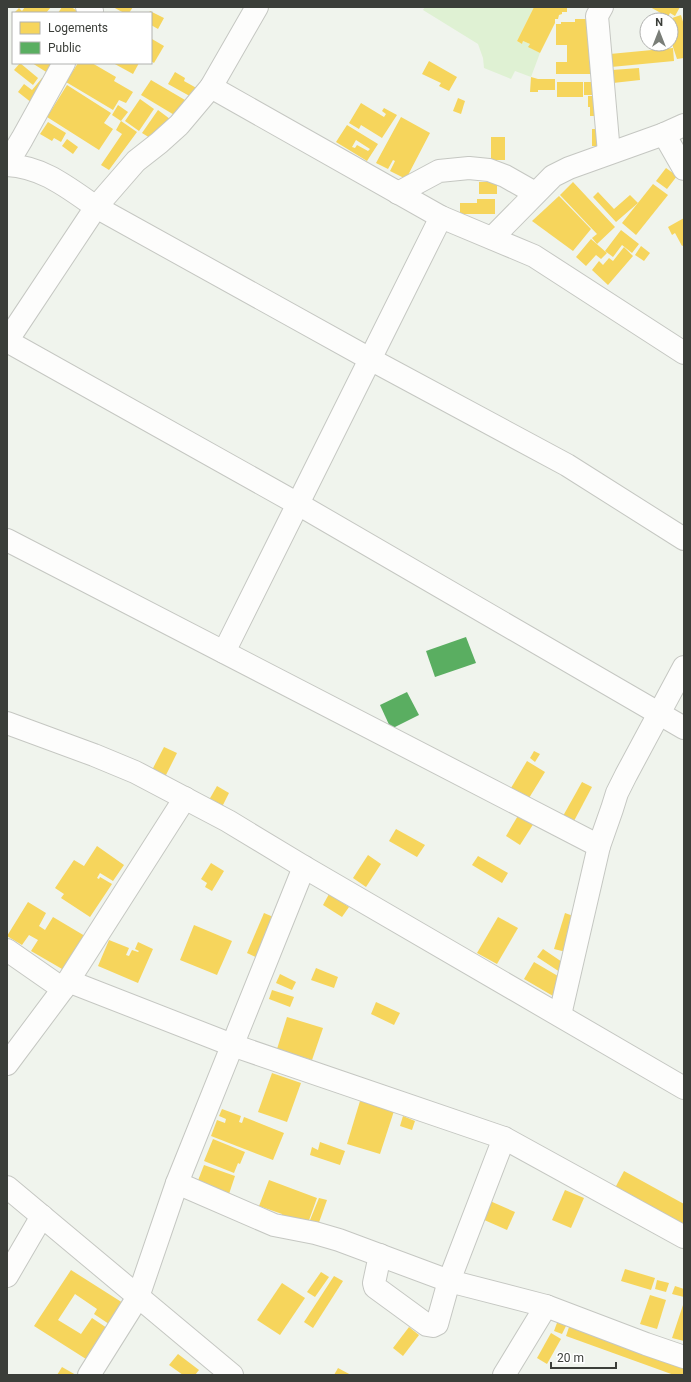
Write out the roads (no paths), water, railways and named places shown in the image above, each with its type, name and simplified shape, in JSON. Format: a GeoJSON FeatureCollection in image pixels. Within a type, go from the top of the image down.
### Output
{"type":"FeatureCollection","features":[{"type":"Feature","properties":{"kind":"street"},"geometry":{"type":"LineString","coordinates":[[257,7],[211,87],[179,125],[136,161],[96,207],[7,341],[298,504],[684,728]]}},
{"type":"Feature","properties":{"kind":"street"},"geometry":{"type":"LineString","coordinates":[[602,7],[596,16],[609,153]]}},
{"type":"Feature","properties":{"kind":"street"},"geometry":{"type":"LineString","coordinates":[[63,64],[14,134],[7,164],[20,165],[36,169],[62,183],[96,207],[370,359],[567,465],[684,539]]}},
{"type":"Feature","properties":{"kind":"street"},"geometry":{"type":"LineString","coordinates":[[211,87],[441,217],[534,256],[684,353]]}},
{"type":"Feature","properties":{"kind":"street"},"geometry":{"type":"LineString","coordinates":[[492,238],[553,176],[569,168],[664,134],[684,125]]}},
{"type":"Feature","properties":{"kind":"street"},"geometry":{"type":"LineString","coordinates":[[664,134],[684,169]]}},
{"type":"Feature","properties":{"kind":"street"},"geometry":{"type":"LineString","coordinates":[[398,193],[439,172],[469,168],[489,170],[505,176],[535,193]]}},
{"type":"Feature","properties":{"kind":"street"},"geometry":{"type":"LineString","coordinates":[[224,652],[441,217]]}},
{"type":"Feature","properties":{"kind":"street"},"geometry":{"type":"LineString","coordinates":[[7,540],[599,846]]}},
{"type":"Feature","properties":{"kind":"street"},"geometry":{"type":"LineString","coordinates":[[560,1015],[599,846],[617,793],[684,667]]}},
{"type":"Feature","properties":{"kind":"street"},"geometry":{"type":"LineString","coordinates":[[7,723],[94,755],[135,772],[228,821],[304,867],[684,1088]]}},
{"type":"Feature","properties":{"kind":"street"},"geometry":{"type":"LineString","coordinates":[[7,1064],[66,985],[185,798]]}},
{"type":"Feature","properties":{"kind":"street"},"geometry":{"type":"LineString","coordinates":[[89,1375],[138,1297],[177,1183],[304,867]]}},
{"type":"Feature","properties":{"kind":"street"},"geometry":{"type":"LineString","coordinates":[[7,950],[66,985],[232,1046],[504,1138],[684,1237]]}},
{"type":"Feature","properties":{"kind":"street"},"geometry":{"type":"LineString","coordinates":[[380,1255],[374,1283],[375,1287],[427,1325],[433,1326],[437,1324],[449,1281],[504,1138]]}},
{"type":"Feature","properties":{"kind":"street"},"geometry":{"type":"LineString","coordinates":[[177,1183],[274,1225],[315,1233],[339,1240],[449,1281],[546,1306],[684,1357]]}},
{"type":"Feature","properties":{"kind":"street"},"geometry":{"type":"LineString","coordinates":[[7,1187],[232,1375]]}},
{"type":"Feature","properties":{"kind":"street"},"geometry":{"type":"LineString","coordinates":[[7,1276],[42,1216]]}},
{"type":"Feature","properties":{"kind":"street"},"geometry":{"type":"LineString","coordinates":[[504,1375],[546,1306]]}}]}
